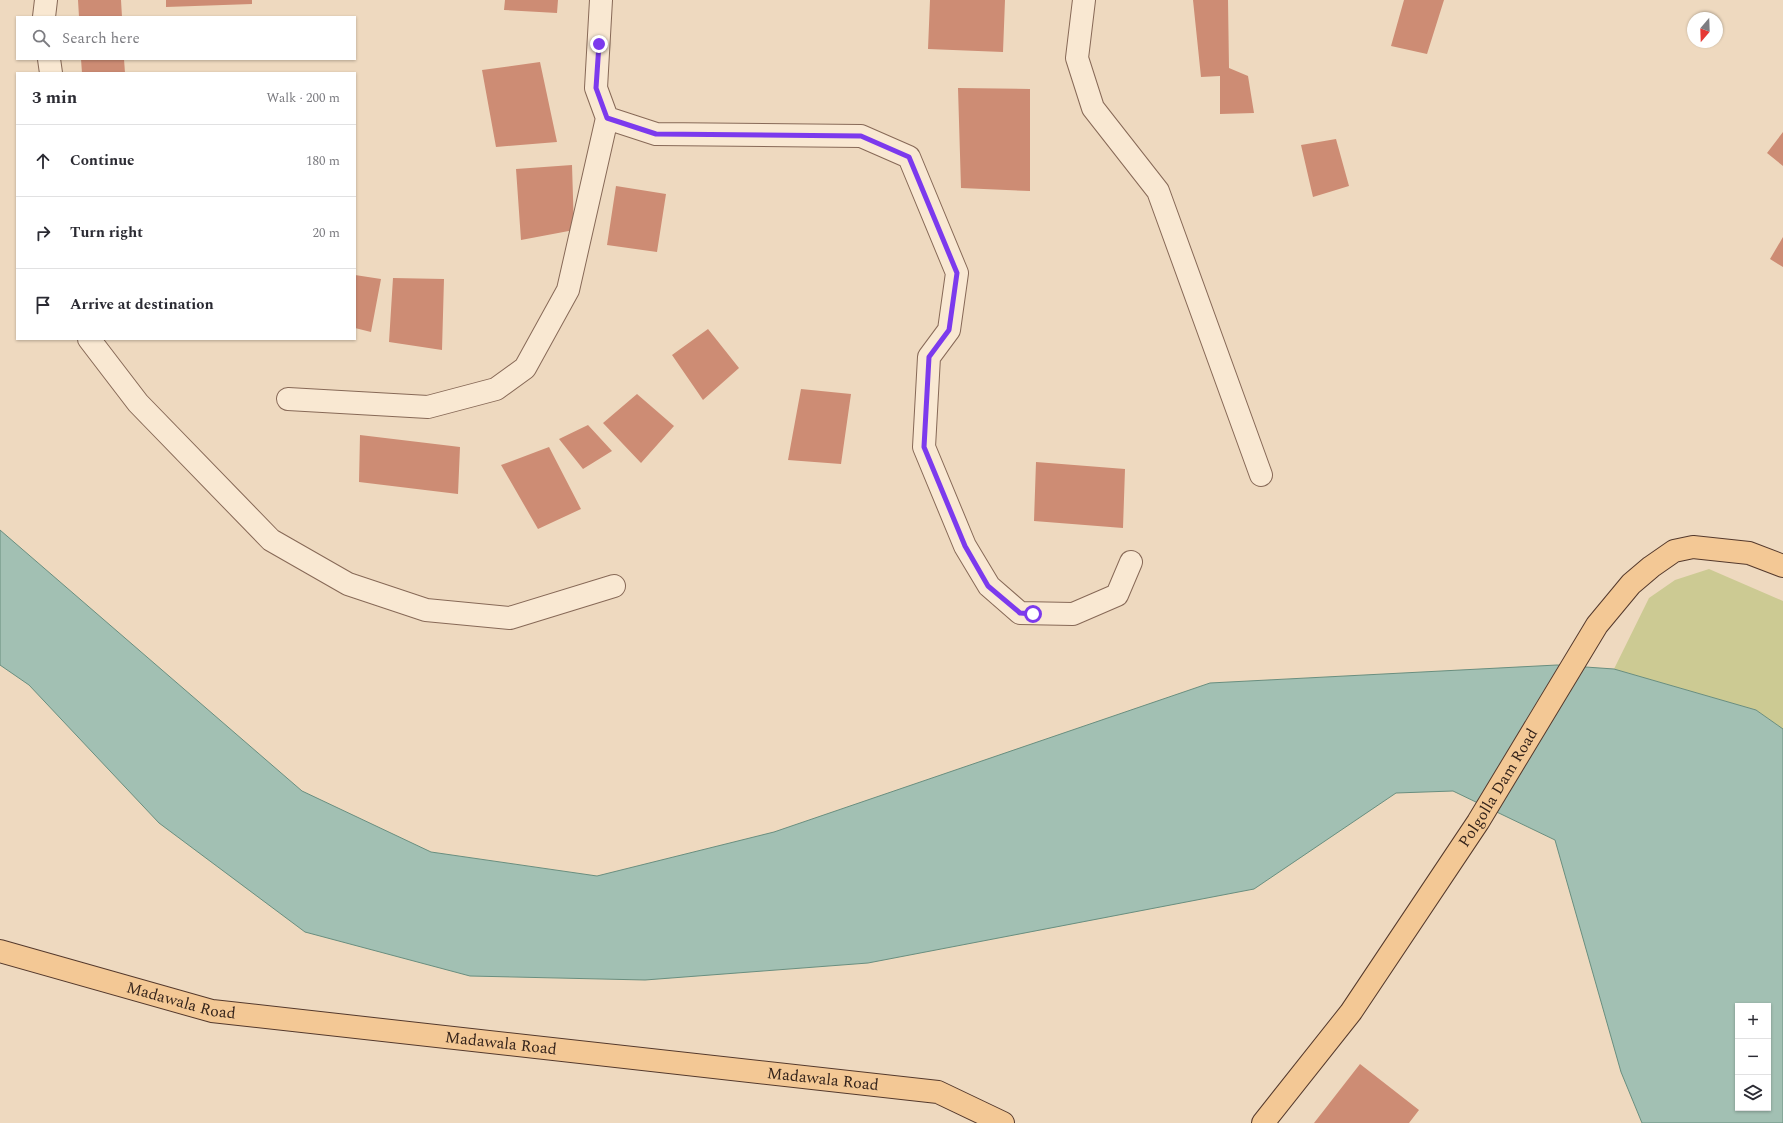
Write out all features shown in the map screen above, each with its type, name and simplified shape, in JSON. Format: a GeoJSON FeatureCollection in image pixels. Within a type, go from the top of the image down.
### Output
{"type":"FeatureCollection","features":[{"type":"Feature","properties":{"kind":"main road","name":"Polgolla Dam Road"},"geometry":{"type":"LineString","coordinates":[[1263,1123],[1351,1012],[1478,822],[1597,625],[1631,584],[1651,567],[1674,551],[1693,547],[1749,553],[1783,566]]}},
{"type":"Feature","properties":{"kind":"main road","name":"Madawala Road"},"geometry":{"type":"LineString","coordinates":[[0,951],[212,1011],[938,1092],[1003,1123]]}},
{"type":"Feature","properties":{"kind":"street"},"geometry":{"type":"LineString","coordinates":[[44,16],[46,0]]}},
{"type":"Feature","properties":{"kind":"street"},"geometry":{"type":"LineString","coordinates":[[288,399],[428,407],[496,389],[525,368],[568,290],[607,118],[596,88],[601,0]]}},
{"type":"Feature","properties":{"kind":"street"},"geometry":{"type":"LineString","coordinates":[[1084,0],[1078,58],[1094,108],[1158,191],[1261,475]]}},
{"type":"Feature","properties":{"kind":"street"},"geometry":{"type":"LineString","coordinates":[[49,60],[51,72]]}},
{"type":"Feature","properties":{"kind":"street"},"geometry":{"type":"LineString","coordinates":[[607,118],[656,134],[861,136],[909,157],[957,273],[949,330],[929,357],[924,447],[965,546],[988,586],[1020,613],[1073,614],[1117,595],[1131,562]]}},
{"type":"Feature","properties":{"kind":"street"},"geometry":{"type":"LineString","coordinates":[[90,340],[138,403],[272,540],[348,584],[426,610],[510,618],[614,586]]}},
{"type":"Feature","properties":{"kind":"shaded area"},"geometry":{"type":"Polygon","coordinates":[[[0,530],[302,791],[431,852],[597,876],[774,832],[1210,683],[1557,665],[1614,669],[1756,710],[1783,729],[1783,1123],[1642,1123],[1621,1072],[1555,840],[1453,791],[1396,793],[1254,889],[868,963],[645,980],[470,976],[305,932],[159,823],[29,685],[0,665],[0,530]]]}},
{"type":"Feature","properties":{"kind":"shaded area"},"geometry":{"type":"Polygon","coordinates":[[[1709,569],[1783,601],[1783,729],[1756,710],[1614,669],[1649,598],[1675,580],[1709,569]]]}},
{"type":"Feature","properties":{"kind":"building"},"geometry":{"type":"Polygon","coordinates":[[[78,0],[121,0],[122,16],[79,16],[78,0]]]}},
{"type":"Feature","properties":{"kind":"building"},"geometry":{"type":"Polygon","coordinates":[[[166,0],[252,0],[252,4],[166,7],[166,0]]]}},
{"type":"Feature","properties":{"kind":"building"},"geometry":{"type":"Polygon","coordinates":[[[505,0],[558,0],[557,13],[504,10],[505,0]]]}},
{"type":"Feature","properties":{"kind":"building"},"geometry":{"type":"Polygon","coordinates":[[[930,0],[1005,0],[1003,52],[928,49],[930,0]]]}},
{"type":"Feature","properties":{"kind":"building"},"geometry":{"type":"Polygon","coordinates":[[[1193,0],[1228,0],[1229,68],[1248,76],[1254,113],[1220,114],[1220,76],[1201,77],[1193,0]]]}},
{"type":"Feature","properties":{"kind":"building"},"geometry":{"type":"Polygon","coordinates":[[[1404,0],[1444,0],[1427,54],[1391,46],[1404,0]]]}},
{"type":"Feature","properties":{"kind":"building"},"geometry":{"type":"Polygon","coordinates":[[[81,60],[124,60],[125,72],[82,72],[81,60]]]}},
{"type":"Feature","properties":{"kind":"building"},"geometry":{"type":"Polygon","coordinates":[[[540,62],[557,142],[496,147],[482,70],[540,62]]]}},
{"type":"Feature","properties":{"kind":"building"},"geometry":{"type":"Polygon","coordinates":[[[958,88],[1030,89],[1030,191],[961,188],[958,88]]]}},
{"type":"Feature","properties":{"kind":"building"},"geometry":{"type":"Polygon","coordinates":[[[1783,132],[1783,166],[1767,153],[1783,132]]]}},
{"type":"Feature","properties":{"kind":"building"},"geometry":{"type":"Polygon","coordinates":[[[1336,139],[1349,186],[1313,197],[1301,145],[1336,139]]]}},
{"type":"Feature","properties":{"kind":"building"},"geometry":{"type":"Polygon","coordinates":[[[572,165],[574,230],[521,240],[516,169],[572,165]]]}},
{"type":"Feature","properties":{"kind":"building"},"geometry":{"type":"Polygon","coordinates":[[[616,186],[666,194],[657,252],[607,245],[616,186]]]}},
{"type":"Feature","properties":{"kind":"building"},"geometry":{"type":"Polygon","coordinates":[[[1783,237],[1783,267],[1770,259],[1783,237]]]}},
{"type":"Feature","properties":{"kind":"building"},"geometry":{"type":"Polygon","coordinates":[[[356,275],[381,279],[371,332],[356,328],[356,275]]]}},
{"type":"Feature","properties":{"kind":"building"},"geometry":{"type":"Polygon","coordinates":[[[393,278],[444,279],[442,350],[389,342],[393,278]]]}},
{"type":"Feature","properties":{"kind":"building"},"geometry":{"type":"Polygon","coordinates":[[[708,329],[739,368],[703,400],[672,355],[708,329]]]}},
{"type":"Feature","properties":{"kind":"building"},"geometry":{"type":"Polygon","coordinates":[[[801,389],[851,394],[841,464],[788,460],[801,389]]]}},
{"type":"Feature","properties":{"kind":"building"},"geometry":{"type":"Polygon","coordinates":[[[637,394],[674,426],[641,463],[603,423],[637,394]]]}},
{"type":"Feature","properties":{"kind":"building"},"geometry":{"type":"Polygon","coordinates":[[[588,425],[612,451],[583,469],[559,439],[588,425]]]}},
{"type":"Feature","properties":{"kind":"building"},"geometry":{"type":"Polygon","coordinates":[[[360,435],[460,447],[458,494],[359,482],[360,435]]]}},
{"type":"Feature","properties":{"kind":"building"},"geometry":{"type":"Polygon","coordinates":[[[549,447],[581,509],[538,529],[501,465],[549,447]]]}},
{"type":"Feature","properties":{"kind":"building"},"geometry":{"type":"Polygon","coordinates":[[[1036,462],[1125,469],[1123,528],[1034,521],[1036,462]]]}},
{"type":"Feature","properties":{"kind":"building"},"geometry":{"type":"Polygon","coordinates":[[[1360,1064],[1419,1110],[1409,1123],[1314,1123],[1360,1064]]]}},
{"type":"Feature","properties":{"kind":"route"},"geometry":{"type":"LineString","coordinates":[[599,44],[596,88],[607,118],[656,134],[861,136],[909,157],[957,273],[949,330],[929,357],[924,447],[965,546],[988,586],[1020,613],[1033,614]]}}]}
